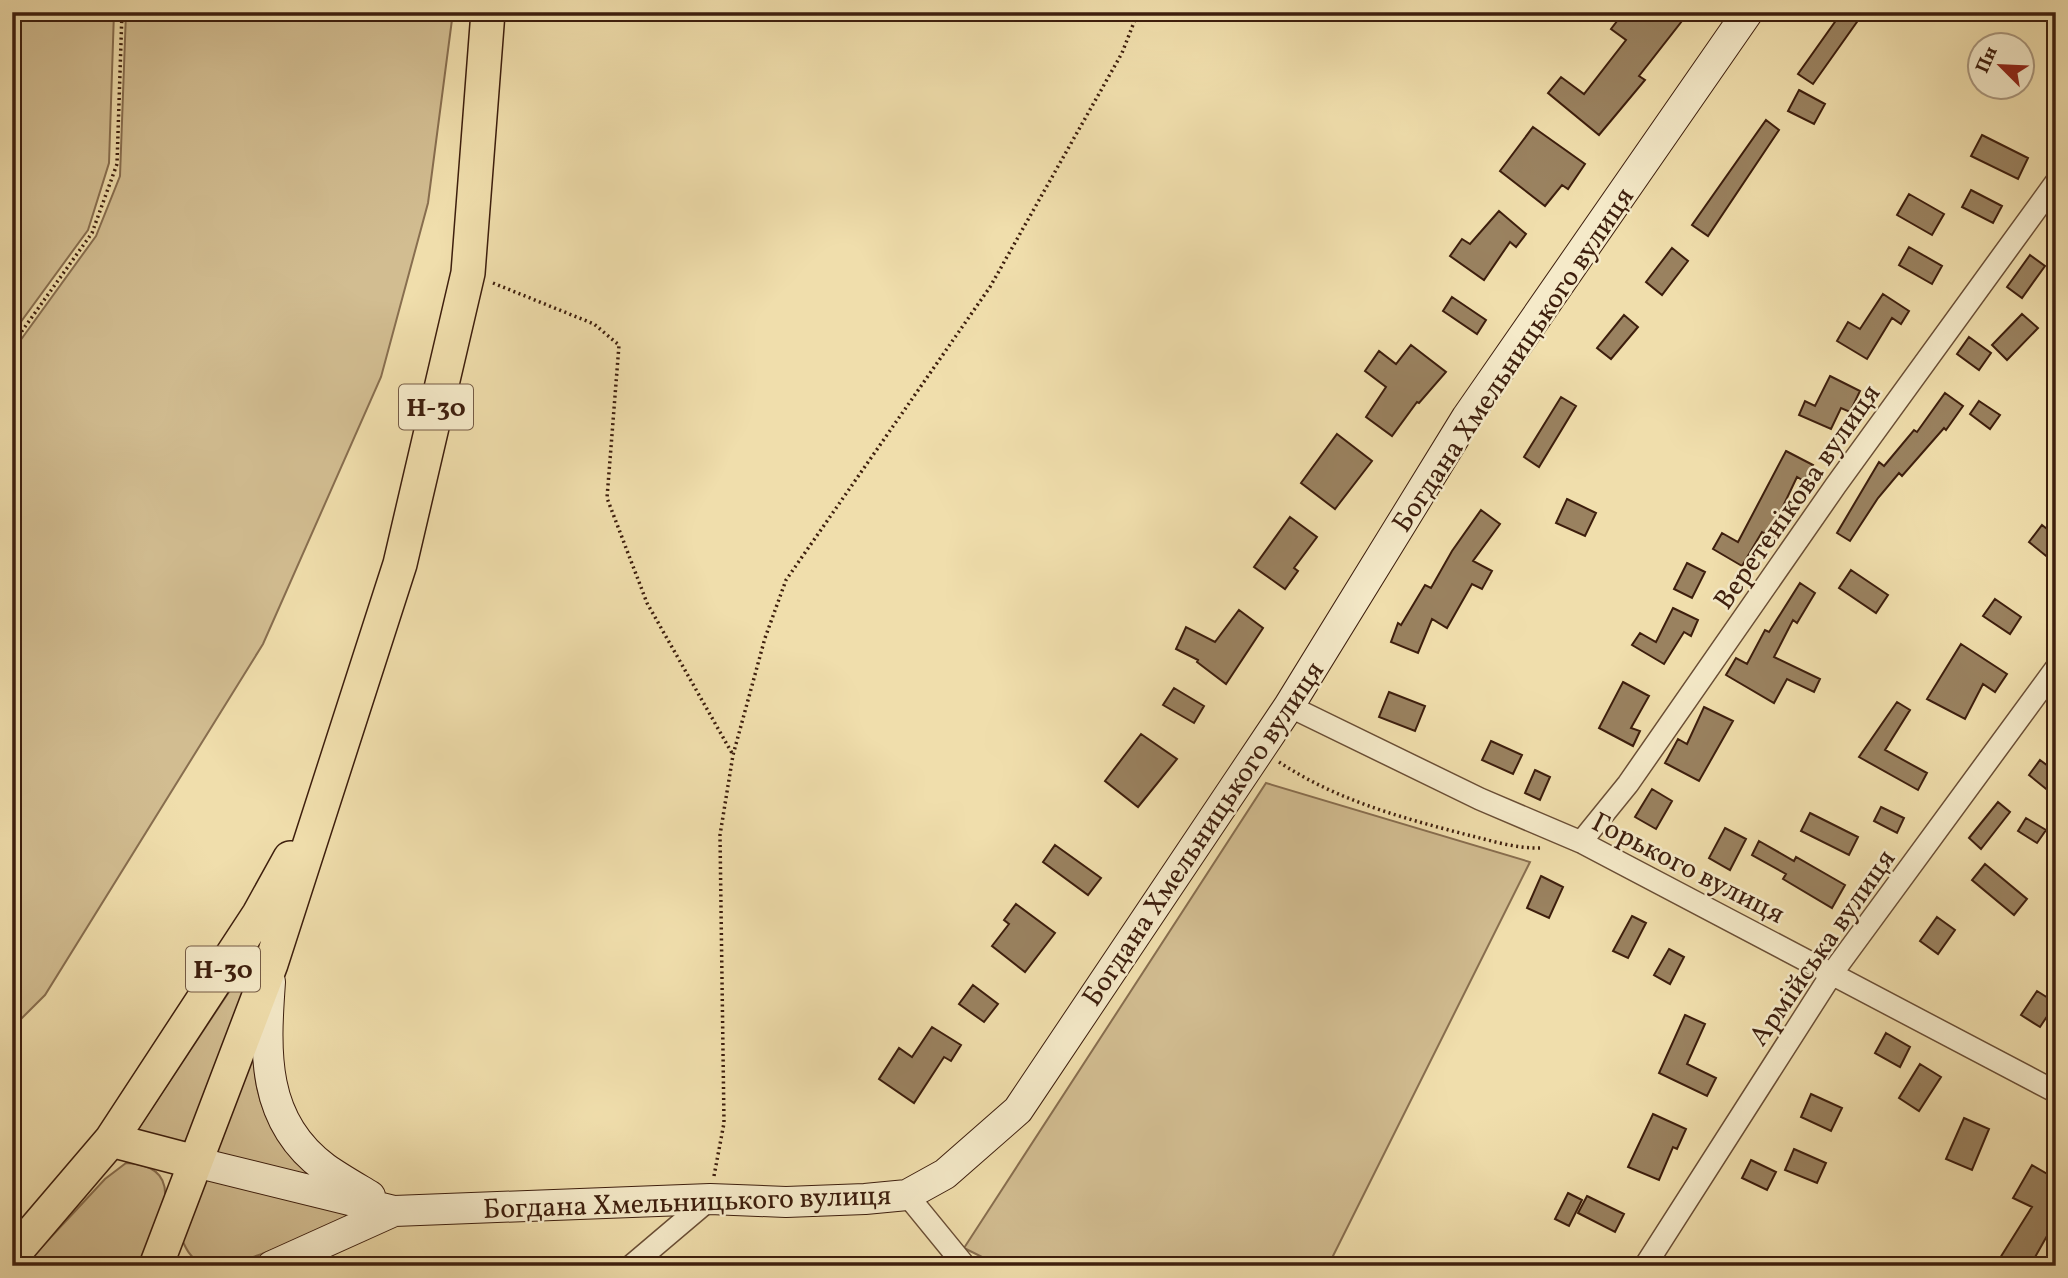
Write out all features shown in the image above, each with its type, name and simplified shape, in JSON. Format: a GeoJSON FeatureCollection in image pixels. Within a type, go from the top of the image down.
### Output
{"type":"FeatureCollection","features":[{"type":"Feature","properties":{"kind":"main road","name":"Н-30"},"geometry":{"type":"LineString","coordinates":[[156,1266],[271,964],[400,564],[468,273],[488,12]]}},
{"type":"Feature","properties":{"kind":"main road","name":"Н-30"},"geometry":{"type":"LineString","coordinates":[[12,1256],[111,1140],[259,914],[326,791]]}},
{"type":"Feature","properties":{"kind":"main road"},"geometry":{"type":"LineString","coordinates":[[111,1140],[195,1162]]}},
{"type":"Feature","properties":{"kind":"street","name":"Богдана Хмельницького вулиця"},"geometry":{"type":"LineString","coordinates":[[394,1211],[710,1199],[786,1202],[907,1195],[945,1174],[1018,1110],[1289,706],[1467,417],[1748,12]]}},
{"type":"Feature","properties":{"kind":"street","name":"Веретенікова вулиця"},"geometry":{"type":"LineString","coordinates":[[1581,842],[1628,784],[1836,485],[2056,182]]}},
{"type":"Feature","properties":{"kind":"street","name":"Армійська вулиця"},"geometry":{"type":"LineString","coordinates":[[1645,1266],[1833,972],[2056,668]]}},
{"type":"Feature","properties":{"kind":"street","name":"Горького вулиця"},"geometry":{"type":"LineString","coordinates":[[1289,706],[1480,799],[1581,842],[1833,972],[2056,1093]]}},
{"type":"Feature","properties":{"kind":"street"},"geometry":{"type":"LineString","coordinates":[[271,964],[265,1045],[270,1083],[283,1118],[300,1144],[323,1167],[394,1211]]}},
{"type":"Feature","properties":{"kind":"street"},"geometry":{"type":"LineString","coordinates":[[195,1162],[394,1211]]}},
{"type":"Feature","properties":{"kind":"street"},"geometry":{"type":"LineString","coordinates":[[907,1195],[965,1266]]}},
{"type":"Feature","properties":{"kind":"street"},"geometry":{"type":"LineString","coordinates":[[631,1266],[710,1199]]}},
{"type":"Feature","properties":{"kind":"street"},"geometry":{"type":"LineString","coordinates":[[272,1266],[394,1211]]}},
{"type":"Feature","properties":{"kind":"path"},"geometry":{"type":"LineString","coordinates":[[12,345],[92,233],[117,164],[122,12]]}},
{"type":"Feature","properties":{"kind":"path"},"geometry":{"type":"LineString","coordinates":[[710,1199],[724,1123],[720,835],[733,755],[765,638],[786,580],[990,287],[1122,53],[1138,12]]}},
{"type":"Feature","properties":{"kind":"path"},"geometry":{"type":"LineString","coordinates":[[468,273],[594,324],[619,345],[607,498],[647,603],[733,755]]}},
{"type":"Feature","properties":{"kind":"path"},"geometry":{"type":"LineString","coordinates":[[1260,749],[1311,783],[1425,824],[1539,849],[1581,842]]}},
{"type":"Feature","properties":{"kind":"shaded area"},"geometry":{"type":"Polygon","coordinates":[[[12,12],[114,12],[109,163],[88,230],[12,334],[12,12]]]}},
{"type":"Feature","properties":{"kind":"shaded area"},"geometry":{"type":"Polygon","coordinates":[[[126,12],[453,12],[428,203],[381,377],[263,644],[45,995],[12,1028],[12,352],[96,236],[120,176],[126,12]]]}},
{"type":"Feature","properties":{"kind":"shaded area"},"geometry":{"type":"Polygon","coordinates":[[[1266,783],[1530,862],[1328,1266],[1000,1266],[964,1248],[1266,783]]]}},
{"type":"Feature","properties":{"kind":"shaded area"},"geometry":{"type":"Polygon","coordinates":[[[272,927],[189,1146],[136,1132],[272,927]]]}},
{"type":"Feature","properties":{"kind":"shaded area"},"geometry":{"type":"Polygon","coordinates":[[[253,1049],[259,1097],[265,1114],[285,1142],[335,1186],[208,1151],[253,1049]]]}},
{"type":"Feature","properties":{"kind":"shaded area"},"geometry":{"type":"Polygon","coordinates":[[[126,1163],[147,1167],[159,1175],[165,1187],[161,1218],[140,1266],[24,1266],[105,1179],[126,1163]]]}},
{"type":"Feature","properties":{"kind":"shaded area"},"geometry":{"type":"Polygon","coordinates":[[[199,1176],[353,1215],[255,1256],[216,1265],[203,1264],[191,1256],[180,1235],[199,1176]]]}},
{"type":"Feature","properties":{"kind":"building"},"geometry":{"type":"Polygon","coordinates":[[[1624,12],[1689,12],[1639,76],[1645,80],[1599,135],[1548,93],[1561,77],[1584,94],[1626,40],[1611,29],[1624,12]]]}},
{"type":"Feature","properties":{"kind":"building"},"geometry":{"type":"Polygon","coordinates":[[[1842,12],[1864,12],[1813,84],[1798,74],[1842,12]]]}},
{"type":"Feature","properties":{"kind":"building"},"geometry":{"type":"Polygon","coordinates":[[[1799,90],[1825,104],[1814,124],[1788,111],[1799,90]]]}},
{"type":"Feature","properties":{"kind":"building"},"geometry":{"type":"Polygon","coordinates":[[[1766,120],[1779,130],[1708,236],[1692,225],[1766,120]]]}},
{"type":"Feature","properties":{"kind":"building"},"geometry":{"type":"Polygon","coordinates":[[[1533,127],[1585,164],[1568,189],[1562,185],[1545,206],[1500,171],[1533,127]]]}},
{"type":"Feature","properties":{"kind":"building"},"geometry":{"type":"Polygon","coordinates":[[[1982,135],[2028,158],[2018,179],[1971,156],[1982,135]]]}},
{"type":"Feature","properties":{"kind":"building"},"geometry":{"type":"Polygon","coordinates":[[[1971,190],[2002,206],[1993,223],[1962,207],[1971,190]]]}},
{"type":"Feature","properties":{"kind":"building"},"geometry":{"type":"Polygon","coordinates":[[[1909,194],[1944,214],[1932,235],[1897,215],[1909,194]]]}},
{"type":"Feature","properties":{"kind":"building"},"geometry":{"type":"Polygon","coordinates":[[[1499,211],[1526,234],[1516,247],[1510,242],[1484,280],[1450,256],[1462,239],[1470,244],[1499,211]]]}},
{"type":"Feature","properties":{"kind":"building"},"geometry":{"type":"Polygon","coordinates":[[[1909,247],[1942,266],[1932,284],[1899,265],[1909,247]]]}},
{"type":"Feature","properties":{"kind":"building"},"geometry":{"type":"Polygon","coordinates":[[[1672,248],[1688,261],[1662,295],[1646,282],[1672,248]]]}},
{"type":"Feature","properties":{"kind":"building"},"geometry":{"type":"Polygon","coordinates":[[[2030,255],[2045,266],[2022,298],[2007,287],[2030,255]]]}},
{"type":"Feature","properties":{"kind":"building"},"geometry":{"type":"Polygon","coordinates":[[[1883,294],[1909,311],[1901,324],[1892,318],[1867,359],[1837,341],[1848,322],[1860,329],[1883,294]]]}},
{"type":"Feature","properties":{"kind":"building"},"geometry":{"type":"Polygon","coordinates":[[[1452,297],[1486,320],[1477,334],[1443,311],[1452,297]]]}},
{"type":"Feature","properties":{"kind":"building"},"geometry":{"type":"Polygon","coordinates":[[[2022,314],[2038,328],[2007,360],[1992,345],[2022,314]]]}},
{"type":"Feature","properties":{"kind":"building"},"geometry":{"type":"Polygon","coordinates":[[[1624,315],[1638,327],[1611,359],[1597,348],[1624,315]]]}},
{"type":"Feature","properties":{"kind":"building"},"geometry":{"type":"Polygon","coordinates":[[[1969,337],[1991,353],[1979,370],[1957,354],[1969,337]]]}},
{"type":"Feature","properties":{"kind":"building"},"geometry":{"type":"Polygon","coordinates":[[[1411,345],[1446,372],[1419,403],[1417,402],[1392,436],[1366,417],[1386,387],[1365,371],[1379,351],[1396,364],[1411,345]]]}},
{"type":"Feature","properties":{"kind":"building"},"geometry":{"type":"Polygon","coordinates":[[[1830,376],[1860,391],[1850,412],[1841,408],[1831,429],[1799,415],[1805,401],[1815,406],[1830,376]]]}},
{"type":"Feature","properties":{"kind":"building"},"geometry":{"type":"Polygon","coordinates":[[[1945,393],[1963,406],[1946,430],[1944,428],[1902,476],[1899,473],[1878,498],[1850,541],[1837,533],[1879,462],[1884,466],[1914,430],[1917,432],[1945,393]]]}},
{"type":"Feature","properties":{"kind":"building"},"geometry":{"type":"Polygon","coordinates":[[[1561,397],[1576,406],[1539,467],[1524,457],[1561,397]]]}},
{"type":"Feature","properties":{"kind":"building"},"geometry":{"type":"Polygon","coordinates":[[[1979,401],[2000,415],[1990,429],[1970,414],[1979,401]]]}},
{"type":"Feature","properties":{"kind":"building"},"geometry":{"type":"Polygon","coordinates":[[[1337,434],[1372,461],[1335,509],[1301,483],[1337,434]]]}},
{"type":"Feature","properties":{"kind":"building"},"geometry":{"type":"Polygon","coordinates":[[[1786,451],[1813,465],[1804,481],[1797,477],[1776,521],[1780,523],[1773,538],[1762,532],[1742,566],[1713,549],[1722,533],[1738,542],[1786,451]]]}},
{"type":"Feature","properties":{"kind":"building"},"geometry":{"type":"Polygon","coordinates":[[[1567,499],[1596,513],[1585,536],[1556,523],[1567,499]]]}},
{"type":"Feature","properties":{"kind":"building"},"geometry":{"type":"Polygon","coordinates":[[[1481,510],[1500,524],[1473,561],[1492,571],[1482,589],[1472,584],[1447,628],[1432,619],[1418,653],[1391,642],[1398,623],[1401,625],[1425,585],[1431,588],[1452,551],[1481,510]]]}},
{"type":"Feature","properties":{"kind":"building"},"geometry":{"type":"Polygon","coordinates":[[[1290,517],[1317,537],[1294,568],[1298,571],[1285,589],[1254,567],[1290,517]]]}},
{"type":"Feature","properties":{"kind":"building"},"geometry":{"type":"Polygon","coordinates":[[[2042,525],[2056,536],[2056,564],[2029,542],[2042,525]]]}},
{"type":"Feature","properties":{"kind":"building"},"geometry":{"type":"Polygon","coordinates":[[[1687,563],[1705,572],[1692,598],[1674,589],[1687,563]]]}},
{"type":"Feature","properties":{"kind":"building"},"geometry":{"type":"Polygon","coordinates":[[[1851,570],[1888,595],[1876,613],[1839,588],[1851,570]]]}},
{"type":"Feature","properties":{"kind":"building"},"geometry":{"type":"Polygon","coordinates":[[[1800,583],[1815,593],[1797,623],[1793,620],[1774,657],[1820,679],[1814,692],[1787,679],[1774,703],[1726,675],[1736,658],[1747,664],[1765,630],[1769,632],[1800,583]]]}},
{"type":"Feature","properties":{"kind":"building"},"geometry":{"type":"Polygon","coordinates":[[[1995,599],[2021,617],[2010,634],[1983,616],[1995,599]]]}},
{"type":"Feature","properties":{"kind":"building"},"geometry":{"type":"Polygon","coordinates":[[[1673,608],[1698,620],[1691,636],[1684,632],[1664,664],[1632,645],[1640,633],[1656,642],[1673,608]]]}},
{"type":"Feature","properties":{"kind":"building"},"geometry":{"type":"Polygon","coordinates":[[[1239,610],[1263,628],[1226,684],[1197,662],[1198,660],[1176,649],[1186,627],[1215,642],[1239,610]]]}},
{"type":"Feature","properties":{"kind":"building"},"geometry":{"type":"Polygon","coordinates":[[[1961,644],[2007,674],[1995,692],[1983,684],[1965,719],[1927,699],[1961,644]]]}},
{"type":"Feature","properties":{"kind":"building"},"geometry":{"type":"Polygon","coordinates":[[[1623,682],[1649,696],[1631,728],[1640,731],[1633,746],[1599,728],[1623,682]]]}},
{"type":"Feature","properties":{"kind":"building"},"geometry":{"type":"Polygon","coordinates":[[[1174,688],[1204,706],[1194,723],[1163,705],[1174,688]]]}},
{"type":"Feature","properties":{"kind":"building"},"geometry":{"type":"Polygon","coordinates":[[[1389,692],[1425,706],[1415,731],[1379,717],[1389,692]]]}},
{"type":"Feature","properties":{"kind":"building"},"geometry":{"type":"Polygon","coordinates":[[[1897,702],[1910,710],[1885,750],[1927,773],[1918,790],[1859,757],[1897,702]]]}},
{"type":"Feature","properties":{"kind":"building"},"geometry":{"type":"Polygon","coordinates":[[[1704,707],[1733,721],[1699,781],[1665,763],[1678,739],[1687,744],[1704,707]]]}},
{"type":"Feature","properties":{"kind":"building"},"geometry":{"type":"Polygon","coordinates":[[[1141,734],[1177,759],[1138,807],[1105,781],[1141,734]]]}},
{"type":"Feature","properties":{"kind":"building"},"geometry":{"type":"Polygon","coordinates":[[[1491,741],[1522,755],[1513,774],[1482,760],[1491,741]]]}},
{"type":"Feature","properties":{"kind":"building"},"geometry":{"type":"Polygon","coordinates":[[[2040,760],[2056,772],[2056,797],[2029,775],[2040,760]]]}},
{"type":"Feature","properties":{"kind":"building"},"geometry":{"type":"Polygon","coordinates":[[[1535,770],[1550,777],[1540,800],[1525,793],[1535,770]]]}},
{"type":"Feature","properties":{"kind":"building"},"geometry":{"type":"Polygon","coordinates":[[[1652,789],[1672,801],[1656,829],[1635,817],[1652,789]]]}},
{"type":"Feature","properties":{"kind":"building"},"geometry":{"type":"Polygon","coordinates":[[[1998,802],[2010,812],[1981,849],[1969,838],[1998,802]]]}},
{"type":"Feature","properties":{"kind":"building"},"geometry":{"type":"Polygon","coordinates":[[[1881,807],[1904,818],[1897,833],[1874,821],[1881,807]]]}},
{"type":"Feature","properties":{"kind":"building"},"geometry":{"type":"Polygon","coordinates":[[[1810,813],[1858,837],[1849,855],[1801,831],[1810,813]]]}},
{"type":"Feature","properties":{"kind":"building"},"geometry":{"type":"Polygon","coordinates":[[[2026,818],[2046,830],[2037,843],[2018,831],[2026,818]]]}},
{"type":"Feature","properties":{"kind":"building"},"geometry":{"type":"Polygon","coordinates":[[[1725,828],[1746,839],[1730,870],[1709,858],[1725,828]]]}},
{"type":"Feature","properties":{"kind":"building"},"geometry":{"type":"Polygon","coordinates":[[[1759,841],[1794,861],[1796,857],[1845,885],[1832,908],[1783,879],[1786,874],[1752,855],[1759,841]]]}},
{"type":"Feature","properties":{"kind":"building"},"geometry":{"type":"Polygon","coordinates":[[[1055,845],[1101,878],[1088,895],[1043,862],[1055,845]]]}},
{"type":"Feature","properties":{"kind":"building"},"geometry":{"type":"Polygon","coordinates":[[[1985,864],[2027,899],[2014,915],[1972,880],[1985,864]]]}},
{"type":"Feature","properties":{"kind":"building"},"geometry":{"type":"Polygon","coordinates":[[[1541,876],[1563,887],[1549,918],[1527,908],[1541,876]]]}},
{"type":"Feature","properties":{"kind":"building"},"geometry":{"type":"Polygon","coordinates":[[[1016,904],[1055,933],[1025,972],[992,946],[1009,924],[1004,920],[1016,904]]]}},
{"type":"Feature","properties":{"kind":"building"},"geometry":{"type":"Polygon","coordinates":[[[1632,916],[1646,923],[1628,958],[1613,951],[1632,916]]]}},
{"type":"Feature","properties":{"kind":"building"},"geometry":{"type":"Polygon","coordinates":[[[1937,917],[1955,930],[1938,954],[1920,941],[1937,917]]]}},
{"type":"Feature","properties":{"kind":"building"},"geometry":{"type":"Polygon","coordinates":[[[1669,949],[1684,957],[1670,984],[1654,975],[1669,949]]]}},
{"type":"Feature","properties":{"kind":"building"},"geometry":{"type":"Polygon","coordinates":[[[973,985],[998,1004],[984,1022],[959,1004],[973,985]]]}},
{"type":"Feature","properties":{"kind":"building"},"geometry":{"type":"Polygon","coordinates":[[[2037,991],[2056,1003],[2040,1027],[2021,1015],[2037,991]]]}},
{"type":"Feature","properties":{"kind":"building"},"geometry":{"type":"Polygon","coordinates":[[[1685,1015],[1705,1024],[1687,1064],[1716,1078],[1707,1096],[1659,1073],[1685,1015]]]}},
{"type":"Feature","properties":{"kind":"building"},"geometry":{"type":"Polygon","coordinates":[[[932,1027],[961,1045],[951,1061],[944,1057],[914,1103],[879,1079],[899,1048],[912,1057],[932,1027]]]}},
{"type":"Feature","properties":{"kind":"building"},"geometry":{"type":"Polygon","coordinates":[[[1886,1033],[1910,1047],[1900,1067],[1875,1053],[1886,1033]]]}},
{"type":"Feature","properties":{"kind":"building"},"geometry":{"type":"Polygon","coordinates":[[[1920,1064],[1941,1077],[1919,1111],[1899,1098],[1920,1064]]]}},
{"type":"Feature","properties":{"kind":"building"},"geometry":{"type":"Polygon","coordinates":[[[1811,1094],[1842,1108],[1831,1131],[1801,1117],[1811,1094]]]}},
{"type":"Feature","properties":{"kind":"building"},"geometry":{"type":"Polygon","coordinates":[[[1653,1114],[1686,1129],[1677,1149],[1673,1147],[1659,1180],[1628,1167],[1653,1114]]]}},
{"type":"Feature","properties":{"kind":"building"},"geometry":{"type":"Polygon","coordinates":[[[1964,1118],[1989,1129],[1972,1170],[1946,1159],[1964,1118]]]}},
{"type":"Feature","properties":{"kind":"building"},"geometry":{"type":"Polygon","coordinates":[[[1794,1149],[1826,1163],[1817,1183],[1785,1170],[1794,1149]]]}},
{"type":"Feature","properties":{"kind":"building"},"geometry":{"type":"Polygon","coordinates":[[[1751,1160],[1776,1172],[1767,1190],[1742,1178],[1751,1160]]]}},
{"type":"Feature","properties":{"kind":"building"},"geometry":{"type":"Polygon","coordinates":[[[2032,1165],[2056,1179],[2056,1220],[2030,1266],[1995,1266],[2032,1207],[2013,1198],[2032,1165]]]}},
{"type":"Feature","properties":{"kind":"building"},"geometry":{"type":"Polygon","coordinates":[[[1568,1193],[1582,1200],[1569,1226],[1555,1219],[1568,1193]]]}},
{"type":"Feature","properties":{"kind":"building"},"geometry":{"type":"Polygon","coordinates":[[[1587,1196],[1624,1214],[1615,1232],[1578,1213],[1587,1196]]]}}]}
